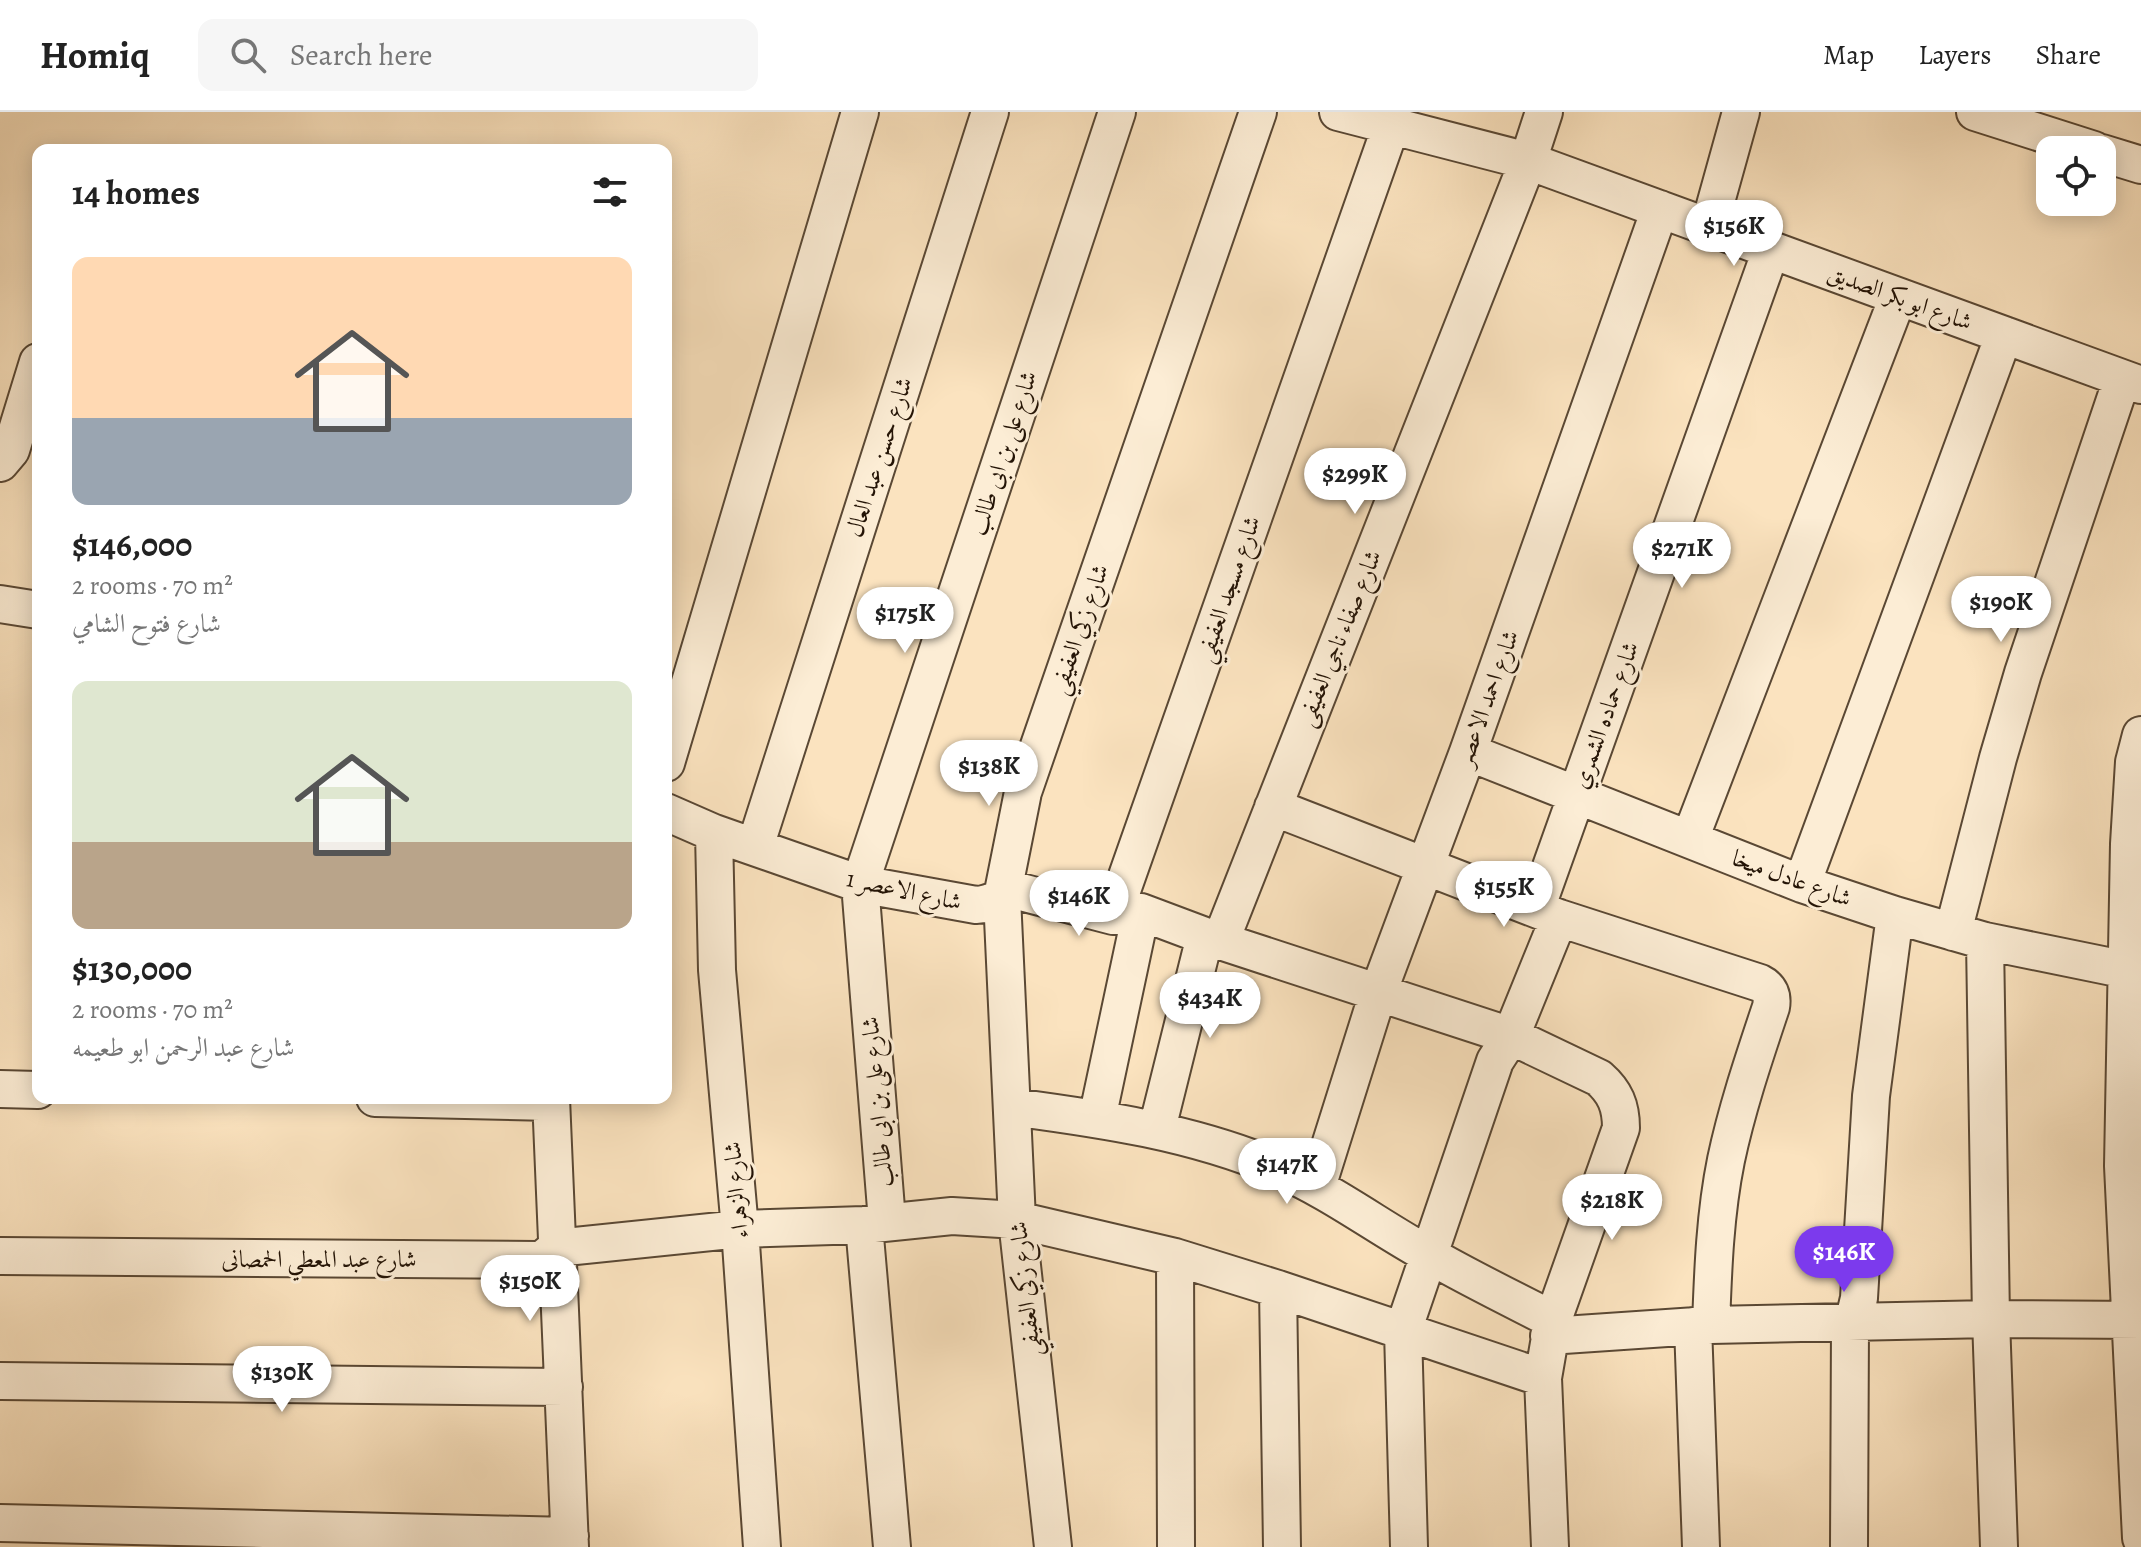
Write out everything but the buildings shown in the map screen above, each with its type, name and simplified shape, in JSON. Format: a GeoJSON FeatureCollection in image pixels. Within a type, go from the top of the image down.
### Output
{"type":"FeatureCollection","features":[{"type":"Feature","properties":{"kind":"street"},"geometry":{"type":"LineString","coordinates":[[672,743],[860,112]]}},
{"type":"Feature","properties":{"kind":"street","name":"شارع حسن عبد العال"},"geometry":{"type":"LineString","coordinates":[[755,847],[990,112]]}},
{"type":"Feature","properties":{"kind":"street","name":"شارع على بن ابى طالب"},"geometry":{"type":"LineString","coordinates":[[892,1547],[860,884],[1117,112]]}},
{"type":"Feature","properties":{"kind":"street","name":"شارع زكي العفيفي"},"geometry":{"type":"LineString","coordinates":[[1053,1547],[1017,1220],[1002,897],[1023,792],[1258,112]]}},
{"type":"Feature","properties":{"kind":"street","name":"شارع ابو بكر الصديق"},"geometry":{"type":"LineString","coordinates":[[1338,112],[1528,161],[2132,382]]}},
{"type":"Feature","properties":{"kind":"street","name":"شارع صفاء ناجي العفيفى"},"geometry":{"type":"LineString","coordinates":[[1157,1129],[1213,938],[1273,807],[1528,161],[1544,112]]}},
{"type":"Feature","properties":{"kind":"street"},"geometry":{"type":"LineString","coordinates":[[1709,227],[1741,112]]}},
{"type":"Feature","properties":{"kind":"street"},"geometry":{"type":"LineString","coordinates":[[1975,112],[2050,136]]}},
{"type":"Feature","properties":{"kind":"street","name":"شارع مسجد العفيفي"},"geometry":{"type":"LineString","coordinates":[[1097,1119],[1127,914],[1391,126]]}},
{"type":"Feature","properties":{"kind":"street"},"geometry":{"type":"LineString","coordinates":[[2116,157],[2141,165]]}},
{"type":"Feature","properties":{"kind":"street","name":"شارع احمد الاعصر"},"geometry":{"type":"LineString","coordinates":[[1317,1187],[1378,993],[1468,752],[1660,209]]}},
{"type":"Feature","properties":{"kind":"street","name":"شارع حماده الشمري"},"geometry":{"type":"LineString","coordinates":[[1403,1331],[1495,1061],[1511,1036],[1577,795],[1771,250]]}},
{"type":"Feature","properties":{"kind":"street"},"geometry":{"type":"LineString","coordinates":[[1690,839],[1898,297]]}},
{"type":"Feature","properties":{"kind":"street"},"geometry":{"type":"LineString","coordinates":[[1802,884],[2004,335]]}},
{"type":"Feature","properties":{"kind":"street"},"geometry":{"type":"LineString","coordinates":[[0,463],[11,450],[32,382]]}},
{"type":"Feature","properties":{"kind":"street"},"geometry":{"type":"LineString","coordinates":[[1999,1547],[1991,1319],[1969,936],[1998,758],[2023,673],[2132,382]]}},
{"type":"Feature","properties":{"kind":"street"},"geometry":{"type":"LineString","coordinates":[[0,604],[32,609]]}},
{"type":"Feature","properties":{"kind":"street"},"geometry":{"type":"LineString","coordinates":[[2141,735],[2134,762],[2135,842],[2127,970],[2141,1538]]}},
{"type":"Feature","properties":{"kind":"street","name":"شارع عادل ميخا"},"geometry":{"type":"LineString","coordinates":[[1468,752],[1802,884],[1895,915],[1969,936],[2127,970]]}},
{"type":"Feature","properties":{"kind":"street"},"geometry":{"type":"LineString","coordinates":[[1273,807],[1547,913],[1760,983],[1769,990],[1772,1001],[1745,1084],[1726,1163],[1702,1325],[1701,1547]]}},
{"type":"Feature","properties":{"kind":"street","name":"شارع الاعصر 1"},"geometry":{"type":"LineString","coordinates":[[672,815],[714,833],[860,884],[976,905],[990,904],[1017,891],[1025,892],[1127,914],[1213,938],[1511,1036],[1599,1078],[1610,1087],[1617,1100],[1621,1128],[1551,1328]]}},
{"type":"Feature","properties":{"kind":"street","name":"شارع الزهراء"},"geometry":{"type":"LineString","coordinates":[[714,833],[717,970],[740,1229],[762,1547]]}},
{"type":"Feature","properties":{"kind":"street"},"geometry":{"type":"LineString","coordinates":[[1849,1547],[1850,1324],[1859,1298],[1871,1096],[1895,915]]}},
{"type":"Feature","properties":{"kind":"street"},"geometry":{"type":"LineString","coordinates":[[0,1089],[32,1090]]}},
{"type":"Feature","properties":{"kind":"street"},"geometry":{"type":"LineString","coordinates":[[0,1523],[570,1542],[551,1104]]}},
{"type":"Feature","properties":{"kind":"street"},"geometry":{"type":"LineString","coordinates":[[1012,1107],[1157,1129],[1249,1158],[1317,1187],[1551,1328],[1991,1319],[2136,1320]]}},
{"type":"Feature","properties":{"kind":"street","name":"شارع عبد المعطي الحمصانى"},"geometry":{"type":"LineString","coordinates":[[0,1256],[537,1260],[551,1254],[556,1248],[740,1229],[952,1216],[1017,1220],[1175,1257],[1543,1378]]}},
{"type":"Feature","properties":{"kind":"street"},"geometry":{"type":"LineString","coordinates":[[1175,1257],[1176,1547]]}},
{"type":"Feature","properties":{"kind":"street"},"geometry":{"type":"LineString","coordinates":[[1278,1289],[1282,1547]]}},
{"type":"Feature","properties":{"kind":"street"},"geometry":{"type":"LineString","coordinates":[[1550,1547],[1543,1378],[1551,1328]]}},
{"type":"Feature","properties":{"kind":"street"},"geometry":{"type":"LineString","coordinates":[[1403,1331],[1409,1547]]}},
{"type":"Feature","properties":{"kind":"street"},"geometry":{"type":"LineString","coordinates":[[0,1381],[564,1387]]}}]}
